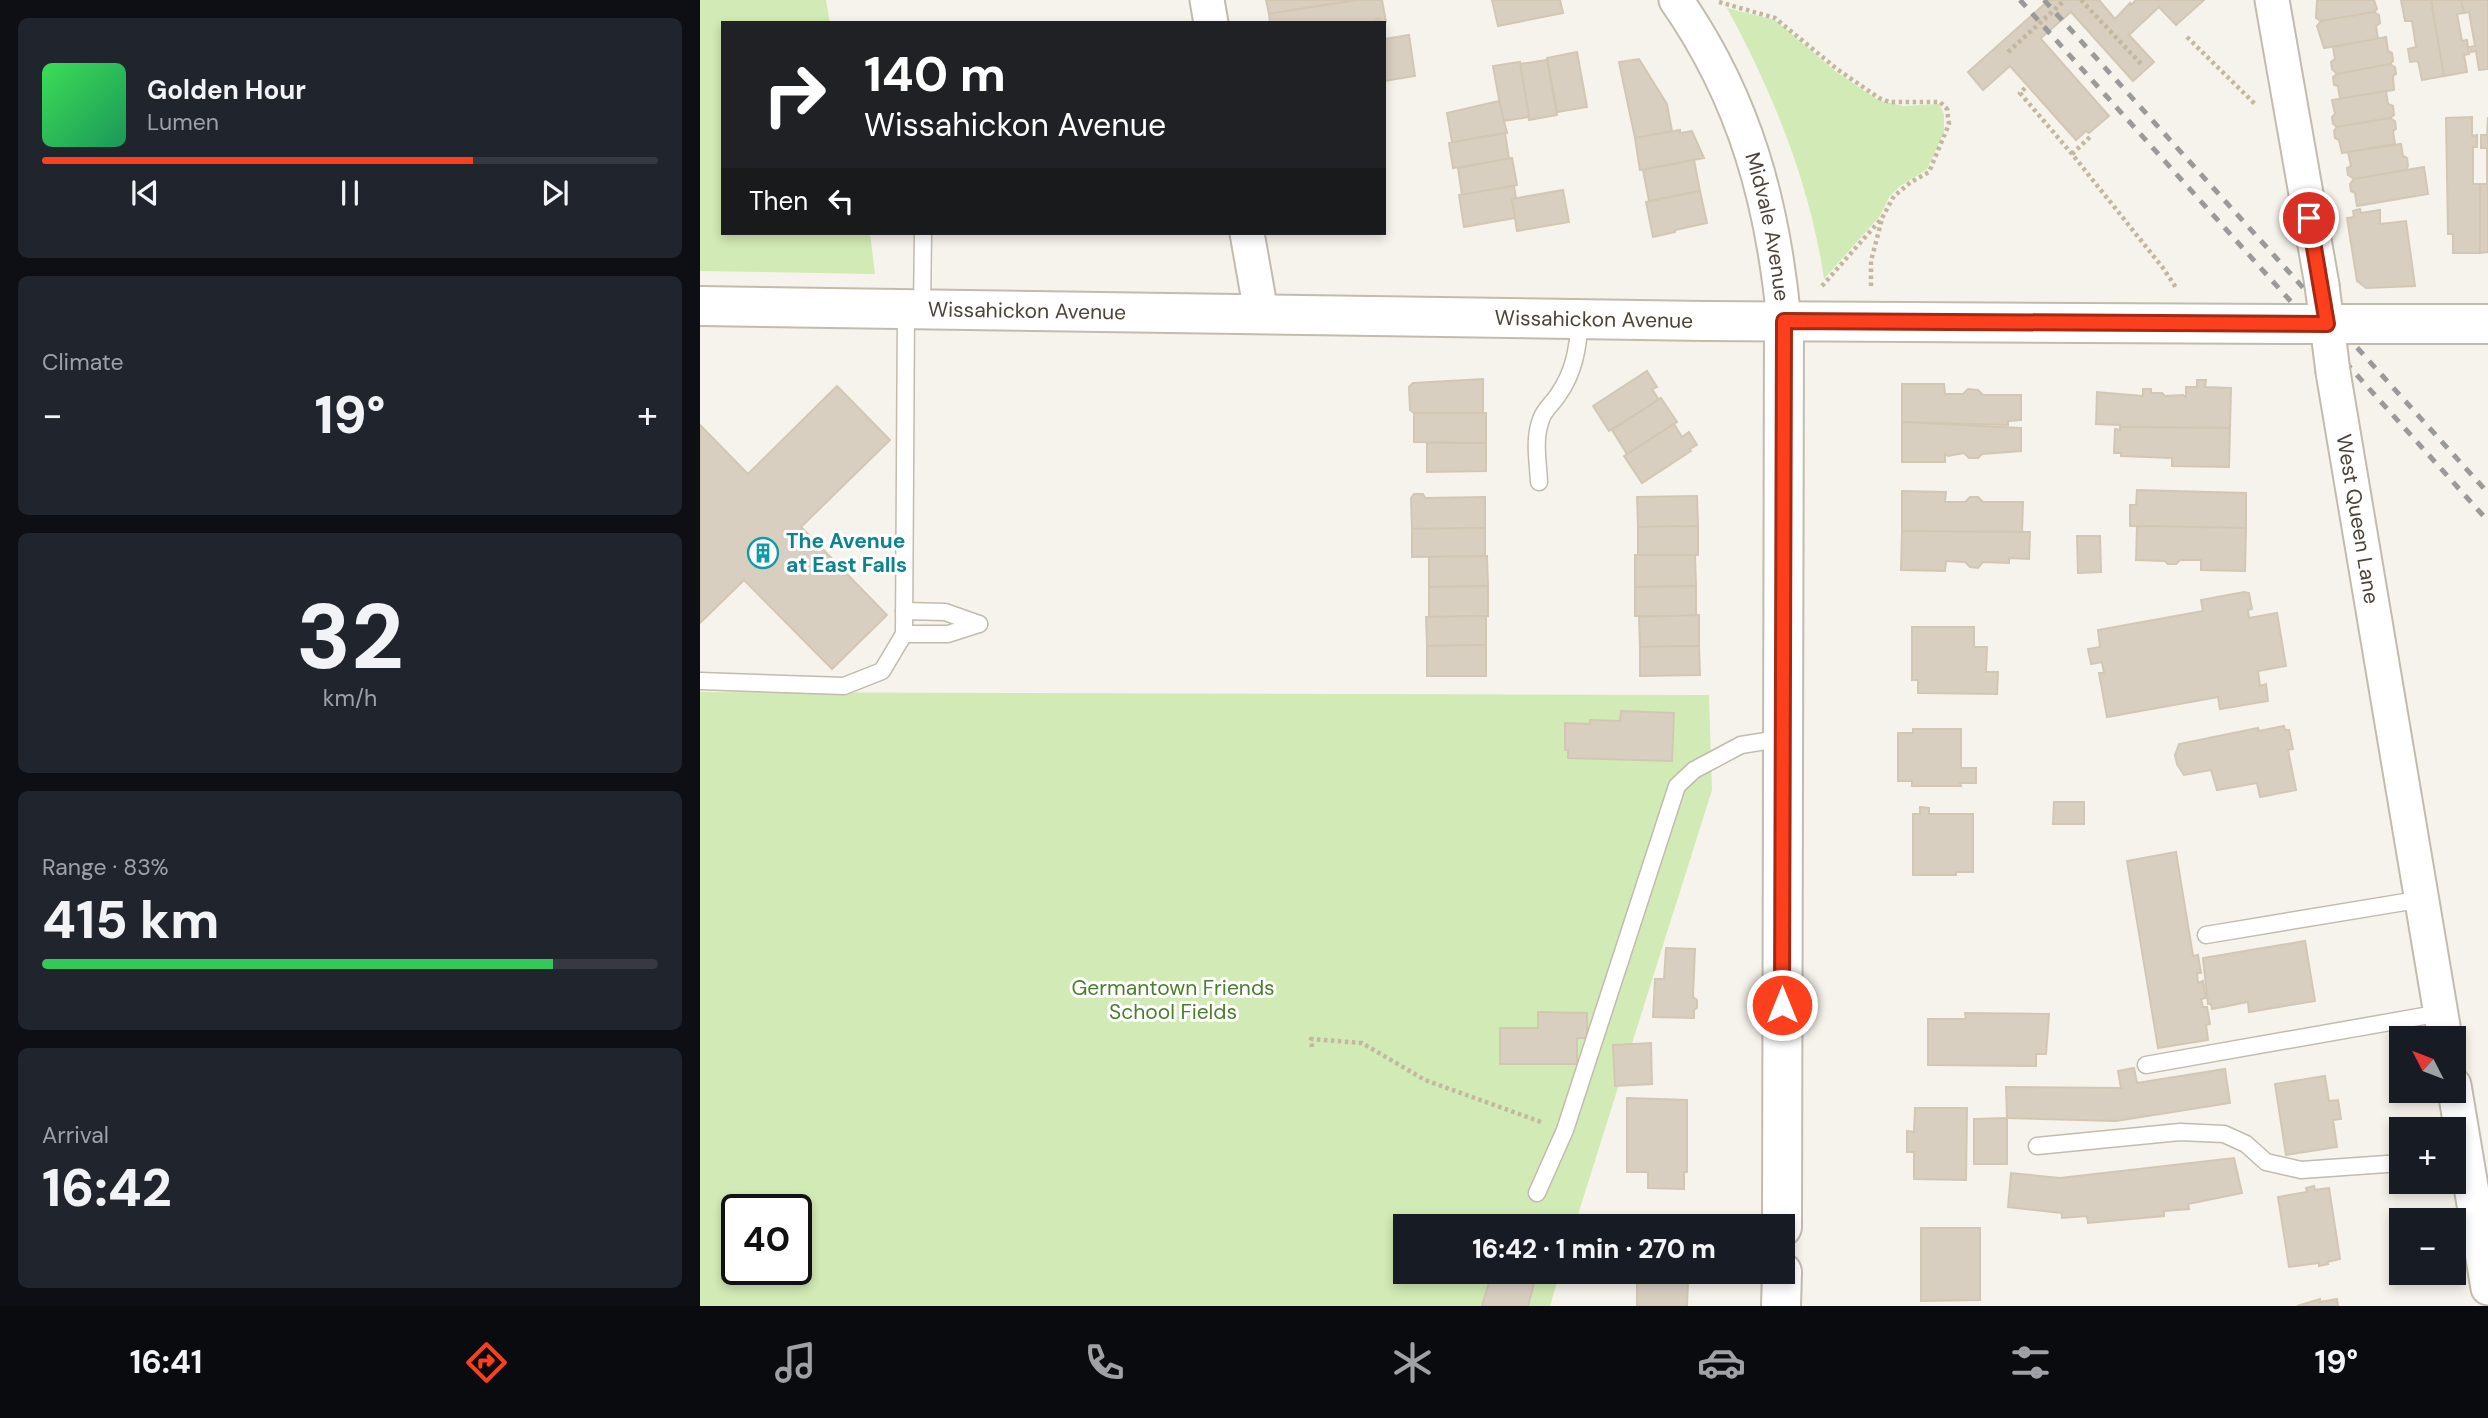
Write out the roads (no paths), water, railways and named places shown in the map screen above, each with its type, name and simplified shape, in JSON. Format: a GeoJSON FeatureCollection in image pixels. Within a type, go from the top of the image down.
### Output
{"type":"FeatureCollection","features":[{"type":"Feature","properties":{"kind":"street"},"geometry":{"type":"LineString","coordinates":[[1207,0],[1211,21]]}},
{"type":"Feature","properties":{"kind":"street","name":"Midvale Avenue"},"geometry":{"type":"LineString","coordinates":[[1676,0],[1707,49],[1745,128],[1772,225],[1784,321],[1782,1214]]}},
{"type":"Feature","properties":{"kind":"street","name":"West Queen Lane"},"geometry":{"type":"LineString","coordinates":[[2272,0],[2322,285],[2324,324],[2443,1026]]}},
{"type":"Feature","properties":{"kind":"street"},"geometry":{"type":"LineString","coordinates":[[1247,235],[1261,312]]}},
{"type":"Feature","properties":{"kind":"street","name":"Wissahickon Avenue"},"geometry":{"type":"LineString","coordinates":[[700,306],[1784,321],[2488,324]]}},
{"type":"Feature","properties":{"kind":"street"},"geometry":{"type":"LineString","coordinates":[[2466,1187],[2488,1288]]}},
{"type":"Feature","properties":{"kind":"street"},"geometry":{"type":"LineString","coordinates":[[1782,1284],[1782,1306]]}},
{"type":"Feature","properties":{"kind":"lane"},"geometry":{"type":"LineString","coordinates":[[700,681],[844,686],[882,671],[904,634],[914,308],[923,235]]}},
{"type":"Feature","properties":{"kind":"lane"},"geometry":{"type":"LineString","coordinates":[[1539,482],[1536,438],[1542,415],[1572,372],[1578,348],[1580,318]]}},
{"type":"Feature","properties":{"kind":"lane"},"geometry":{"type":"LineString","coordinates":[[904,611],[945,612],[979,624],[948,634],[904,634]]}},
{"type":"Feature","properties":{"kind":"lane"},"geometry":{"type":"LineString","coordinates":[[1537,1193],[1565,1130],[1677,786],[1694,770],[1741,745],[1784,738]]}},
{"type":"Feature","properties":{"kind":"lane"},"geometry":{"type":"LineString","coordinates":[[2206,935],[2423,899]]}},
{"type":"Feature","properties":{"kind":"lane"},"geometry":{"type":"LineString","coordinates":[[2146,1065],[2389,1033]]}},
{"type":"Feature","properties":{"kind":"lane"},"geometry":{"type":"LineString","coordinates":[[2037,1146],[2180,1132],[2224,1134],[2246,1144],[2266,1162],[2301,1170],[2389,1164]]}},
{"type":"Feature","properties":{"kind":"railway"},"geometry":{"type":"LineString","coordinates":[[2020,0],[2488,521]]}},
{"type":"Feature","properties":{"kind":"railway"},"geometry":{"type":"LineString","coordinates":[[2044,0],[2488,493]]}},
{"type":"Feature","properties":{"kind":"place","name":"The Avenue at East Falls"},"geometry":{"type":"Point","coordinates":[763,553]}},
{"type":"Feature","properties":{"kind":"park label","name":"Germantown Friends School Fields"},"geometry":{"type":"Point","coordinates":[1173,1000]}}]}
